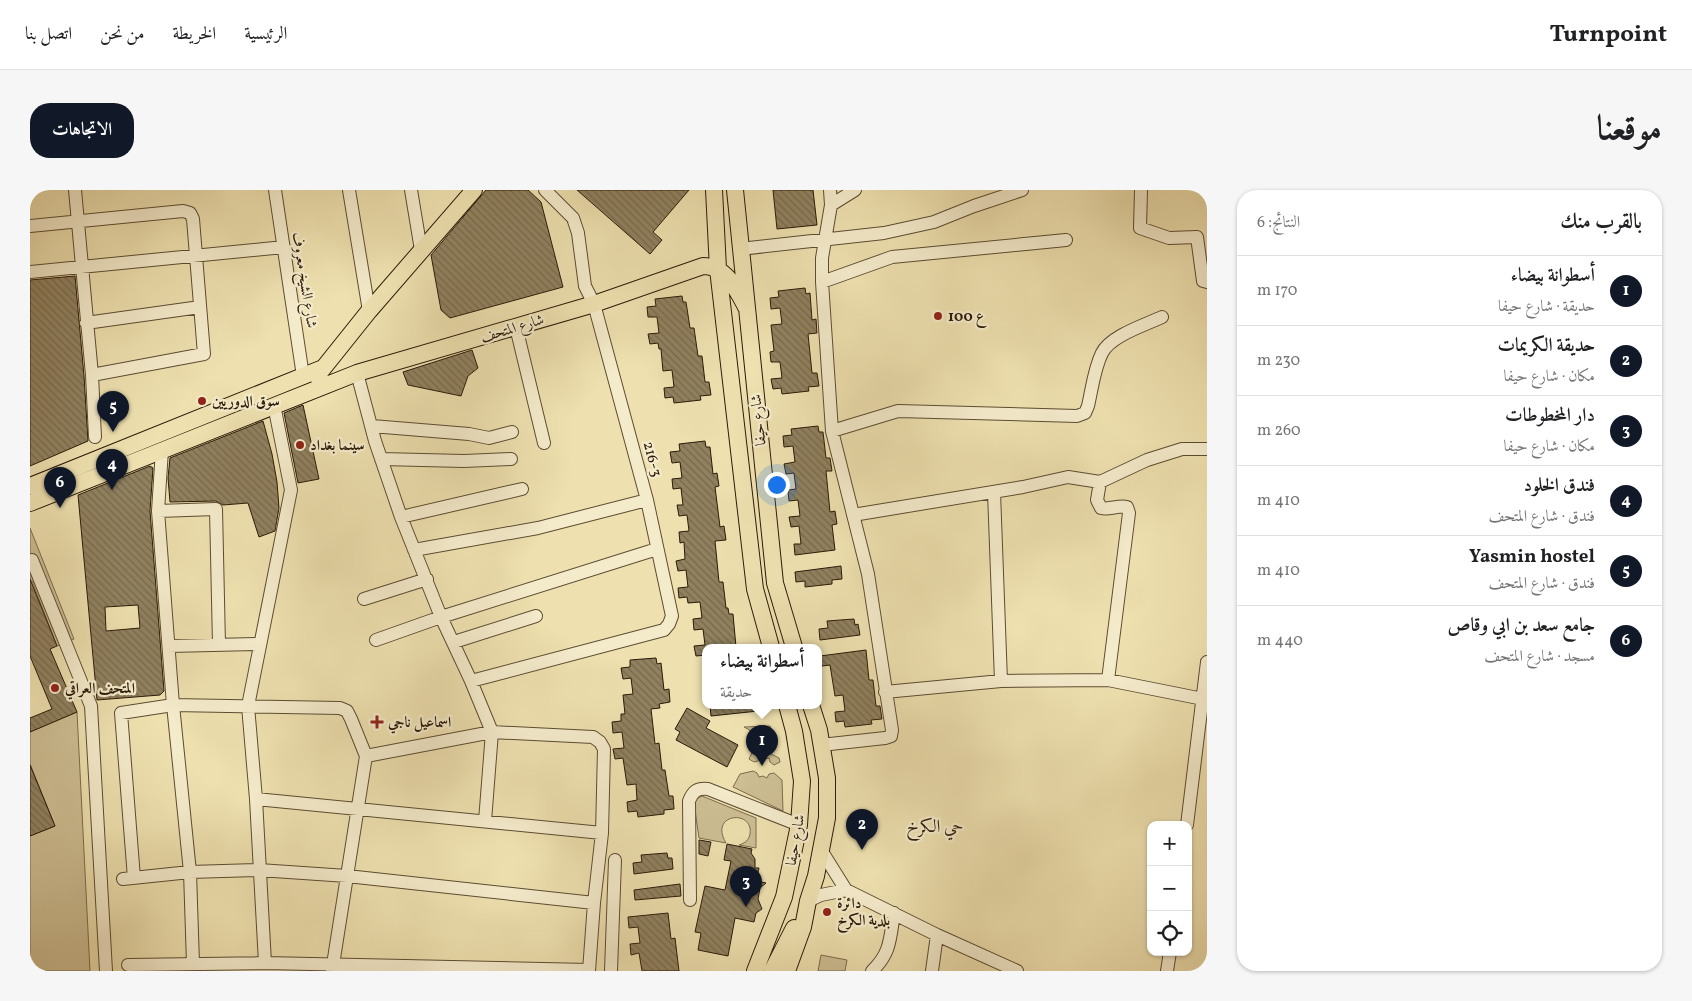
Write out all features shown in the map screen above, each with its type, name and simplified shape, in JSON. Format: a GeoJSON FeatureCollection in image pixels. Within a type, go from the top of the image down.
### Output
{"type":"FeatureCollection","features":[{"type":"Feature","properties":{"kind":"main road"},"geometry":{"type":"LineString","coordinates":[[306,392],[369,311],[474,190]]}},
{"type":"Feature","properties":{"kind":"main road","name":"شارع حيفا"},"geometry":{"type":"LineString","coordinates":[[714,190],[718,269],[755,589],[770,644]]}},
{"type":"Feature","properties":{"kind":"main road","name":"شارع حيفا"},"geometry":{"type":"LineString","coordinates":[[735,190],[775,583],[793,644]]}},
{"type":"Feature","properties":{"kind":"main road"},"geometry":{"type":"LineString","coordinates":[[676,274],[698,261],[738,222]]}},
{"type":"Feature","properties":{"kind":"main road","name":"شارع المتحف"},"geometry":{"type":"LineString","coordinates":[[30,502],[354,374],[594,304],[703,266],[718,269]]}},
{"type":"Feature","properties":{"kind":"main road"},"geometry":{"type":"LineString","coordinates":[[718,269],[731,281],[746,308]]}},
{"type":"Feature","properties":{"kind":"main road"},"geometry":{"type":"LineString","coordinates":[[30,486],[323,368],[354,374]]}},
{"type":"Feature","properties":{"kind":"main road","name":"شارع حيفا"},"geometry":{"type":"LineString","coordinates":[[755,971],[784,897],[799,824],[802,781],[794,731],[788,709]]}},
{"type":"Feature","properties":{"kind":"main road","name":"شارع حيفا"},"geometry":{"type":"LineString","coordinates":[[779,966],[803,927],[816,876],[827,818],[826,778],[819,730],[812,709]]}},
{"type":"Feature","properties":{"kind":"street"},"geometry":{"type":"LineString","coordinates":[[75,190],[96,437]]}},
{"type":"Feature","properties":{"kind":"street","name":"شارع الشيخ معروف"},"geometry":{"type":"LineString","coordinates":[[275,190],[303,376]]}},
{"type":"Feature","properties":{"kind":"street"},"geometry":{"type":"LineString","coordinates":[[349,190],[369,311]]}},
{"type":"Feature","properties":{"kind":"street"},"geometry":{"type":"LineString","coordinates":[[411,190],[420,250]]}},
{"type":"Feature","properties":{"kind":"street","name":"216-3"},"geometry":{"type":"LineString","coordinates":[[471,681],[664,630],[672,616],[647,500],[594,304],[585,286],[578,233],[573,218],[545,190]]}},
{"type":"Feature","properties":{"kind":"street"},"geometry":{"type":"LineString","coordinates":[[830,190],[831,205]]}},
{"type":"Feature","properties":{"kind":"street"},"geometry":{"type":"LineString","coordinates":[[821,745],[885,738],[891,736],[892,730],[868,574],[832,431],[822,258],[831,205],[837,190]]}},
{"type":"Feature","properties":{"kind":"street"},"geometry":{"type":"LineString","coordinates":[[831,205],[855,190]]}},
{"type":"Feature","properties":{"kind":"street"},"geometry":{"type":"LineString","coordinates":[[740,249],[884,233],[934,222],[1022,190]]}},
{"type":"Feature","properties":{"kind":"street"},"geometry":{"type":"LineString","coordinates":[[1141,190],[1140,228],[1169,238],[1197,237],[1203,281],[1207,282]]}},
{"type":"Feature","properties":{"kind":"street"},"geometry":{"type":"LineString","coordinates":[[30,226],[183,211],[190,213],[193,219],[204,354],[92,374]]}},
{"type":"Feature","properties":{"kind":"street"},"geometry":{"type":"LineString","coordinates":[[822,282],[892,257],[1066,240]]}},
{"type":"Feature","properties":{"kind":"street"},"geometry":{"type":"LineString","coordinates":[[30,272],[284,247]]}},
{"type":"Feature","properties":{"kind":"street"},"geometry":{"type":"LineString","coordinates":[[86,323],[200,307]]}},
{"type":"Feature","properties":{"kind":"street"},"geometry":{"type":"LineString","coordinates":[[832,431],[898,411],[1077,416],[1085,412],[1088,406],[1102,351],[1128,332],[1162,318]]}},
{"type":"Feature","properties":{"kind":"street"},"geometry":{"type":"LineString","coordinates":[[516,327],[544,443]]}},
{"type":"Feature","properties":{"kind":"street"},"geometry":{"type":"LineString","coordinates":[[354,374],[400,517],[441,617],[454,642],[492,732],[485,821]]}},
{"type":"Feature","properties":{"kind":"street"},"geometry":{"type":"LineString","coordinates":[[265,963],[256,798],[248,706],[291,490],[274,405]]}},
{"type":"Feature","properties":{"kind":"street"},"geometry":{"type":"LineString","coordinates":[[372,426],[469,434],[489,438],[512,432]]}},
{"type":"Feature","properties":{"kind":"street"},"geometry":{"type":"LineString","coordinates":[[853,515],[1023,487],[1068,477],[1100,482],[1147,460],[1182,449],[1207,449]]}},
{"type":"Feature","properties":{"kind":"street"},"geometry":{"type":"LineString","coordinates":[[162,450],[158,511],[173,705],[190,872],[193,964]]}},
{"type":"Feature","properties":{"kind":"street"},"geometry":{"type":"LineString","coordinates":[[381,460],[464,461],[511,459]]}},
{"type":"Feature","properties":{"kind":"street"},"geometry":{"type":"LineString","coordinates":[[1100,482],[1097,500],[1101,508],[1122,506],[1127,507],[1128,513],[1108,680]]}},
{"type":"Feature","properties":{"kind":"street"},"geometry":{"type":"LineString","coordinates":[[400,517],[522,489]]}},
{"type":"Feature","properties":{"kind":"street"},"geometry":{"type":"LineString","coordinates":[[994,492],[1001,680]]}},
{"type":"Feature","properties":{"kind":"street"},"geometry":{"type":"LineString","coordinates":[[414,550],[538,528],[647,500]]}},
{"type":"Feature","properties":{"kind":"street"},"geometry":{"type":"LineString","coordinates":[[158,511],[216,509],[219,645]]}},
{"type":"Feature","properties":{"kind":"street"},"geometry":{"type":"LineString","coordinates":[[376,640],[441,617],[657,550]]}},
{"type":"Feature","properties":{"kind":"street"},"geometry":{"type":"LineString","coordinates":[[32,560],[91,706],[106,971]]}},
{"type":"Feature","properties":{"kind":"street"},"geometry":{"type":"LineString","coordinates":[[364,599],[427,580]]}},
{"type":"Feature","properties":{"kind":"street"},"geometry":{"type":"LineString","coordinates":[[454,642],[536,616]]}},
{"type":"Feature","properties":{"kind":"street"},"geometry":{"type":"LineString","coordinates":[[169,646],[260,644]]}},
{"type":"Feature","properties":{"kind":"street"},"geometry":{"type":"LineString","coordinates":[[1188,821],[1207,662]]}},
{"type":"Feature","properties":{"kind":"street"},"geometry":{"type":"LineString","coordinates":[[885,692],[1001,680],[1108,680],[1203,699]]}},
{"type":"Feature","properties":{"kind":"street"},"geometry":{"type":"LineString","coordinates":[[333,968],[347,876],[366,756],[352,719],[347,712],[340,708],[173,705],[121,714],[128,878],[190,872],[259,870],[347,876],[594,903]]}},
{"type":"Feature","properties":{"kind":"street"},"geometry":{"type":"LineString","coordinates":[[128,965],[265,963],[333,968],[589,971],[602,833],[604,749],[600,742],[594,737],[492,732],[366,756]]}},
{"type":"Feature","properties":{"kind":"street"},"geometry":{"type":"LineString","coordinates":[[690,900],[689,801],[692,793],[699,788],[708,789],[799,824]]}},
{"type":"Feature","properties":{"kind":"street"},"geometry":{"type":"LineString","coordinates":[[256,798],[602,833]]}},
{"type":"Feature","properties":{"kind":"street"},"geometry":{"type":"LineString","coordinates":[[821,850],[846,890],[937,935],[1017,971]]}},
{"type":"Feature","properties":{"kind":"street"},"geometry":{"type":"LineString","coordinates":[[611,971],[615,860]]}},
{"type":"Feature","properties":{"kind":"street"},"geometry":{"type":"LineString","coordinates":[[808,902],[821,895],[846,890]]}},
{"type":"Feature","properties":{"kind":"street"},"geometry":{"type":"LineString","coordinates":[[872,971],[887,954],[894,913]]}},
{"type":"Feature","properties":{"kind":"street"},"geometry":{"type":"LineString","coordinates":[[932,971],[937,935]]}},
{"type":"Feature","properties":{"kind":"street"},"geometry":{"type":"LineString","coordinates":[[1167,971],[1169,956]]}},
{"type":"Feature","properties":{"kind":"shaded area"},"geometry":{"type":"Polygon","coordinates":[[[30,528],[74,639],[57,646],[32,581],[30,582],[30,528]]]}},
{"type":"Feature","properties":{"kind":"shaded area"},"geometry":{"type":"Polygon","coordinates":[[[77,712],[90,971],[30,971],[30,836],[55,826],[30,764],[30,732],[77,712]]]}},
{"type":"Feature","properties":{"kind":"shaded area"},"geometry":{"type":"Polygon","coordinates":[[[770,726],[777,745],[744,727],[770,726]]]}},
{"type":"Feature","properties":{"kind":"shaded area"},"geometry":{"type":"Polygon","coordinates":[[[755,746],[779,758],[780,762],[774,765],[770,762],[769,758],[764,759],[760,757],[758,761],[754,762],[749,759],[755,746]]]}},
{"type":"Feature","properties":{"kind":"shaded area"},"geometry":{"type":"Polygon","coordinates":[[[753,771],[759,777],[767,778],[769,774],[774,773],[782,780],[783,811],[733,787],[740,774],[753,771]]]}},
{"type":"Feature","properties":{"kind":"shaded area"},"geometry":{"type":"Polygon","coordinates":[[[702,796],[756,818],[756,848],[739,845],[749,838],[750,834],[749,826],[739,818],[727,820],[723,825],[722,833],[726,843],[699,838],[694,803],[696,799],[702,796]]]}},
{"type":"Feature","properties":{"kind":"shaded area"},"geometry":{"type":"Polygon","coordinates":[[[821,955],[847,960],[845,971],[818,971],[821,955]]]}},
{"type":"Feature","properties":{"kind":"building"},"geometry":{"type":"Polygon","coordinates":[[[486,190],[528,190],[541,202],[563,287],[450,318],[441,310],[431,255],[486,190]]]}},
{"type":"Feature","properties":{"kind":"building"},"geometry":{"type":"Polygon","coordinates":[[[577,190],[689,190],[653,232],[662,240],[650,254],[577,190]]]}},
{"type":"Feature","properties":{"kind":"building"},"geometry":{"type":"Polygon","coordinates":[[[773,190],[813,190],[817,225],[777,229],[773,190]]]}},
{"type":"Feature","properties":{"kind":"building"},"geometry":{"type":"Polygon","coordinates":[[[75,276],[88,441],[30,466],[30,280],[75,276]]]}},
{"type":"Feature","properties":{"kind":"building"},"geometry":{"type":"Polygon","coordinates":[[[805,288],[806,294],[810,293],[812,320],[816,319],[817,333],[808,334],[812,373],[817,373],[819,386],[808,387],[809,391],[782,394],[781,388],[773,389],[771,379],[782,378],[780,362],[771,362],[770,352],[774,351],[771,325],[782,324],[780,308],[771,309],[770,298],[779,297],[778,291],[805,288]]]}},
{"type":"Feature","properties":{"kind":"building"},"geometry":{"type":"Polygon","coordinates":[[[682,296],[683,302],[686,302],[690,328],[694,328],[698,356],[702,356],[705,382],[709,382],[711,395],[700,396],[701,400],[674,403],[673,397],[665,398],[664,388],[674,387],[672,370],[663,371],[661,349],[659,349],[658,343],[650,344],[648,334],[659,333],[657,317],[648,317],[647,307],[656,306],[655,299],[682,296]]]}},
{"type":"Feature","properties":{"kind":"building"},"geometry":{"type":"Polygon","coordinates":[[[472,350],[478,368],[468,376],[461,396],[408,385],[403,372],[472,350]]]}},
{"type":"Feature","properties":{"kind":"building","name":"سينما بغداد"},"geometry":{"type":"Polygon","coordinates":[[[303,405],[319,479],[298,483],[284,413],[303,405]]]}},
{"type":"Feature","properties":{"kind":"building"},"geometry":{"type":"Polygon","coordinates":[[[263,421],[277,482],[279,508],[275,531],[259,537],[248,503],[223,505],[216,501],[170,502],[168,478],[170,458],[263,421]]]}},
{"type":"Feature","properties":{"kind":"building"},"geometry":{"type":"Polygon","coordinates":[[[818,426],[819,432],[823,432],[826,458],[830,458],[832,471],[826,471],[830,512],[835,511],[837,524],[832,525],[835,550],[795,555],[794,544],[801,544],[799,526],[791,527],[789,517],[800,516],[798,500],[789,501],[788,490],[796,489],[794,473],[786,474],[784,464],[795,462],[793,446],[784,447],[783,436],[792,435],[791,429],[818,426]]]}},
{"type":"Feature","properties":{"kind":"building"},"geometry":{"type":"Polygon","coordinates":[[[705,441],[706,447],[710,447],[713,474],[717,473],[719,486],[715,487],[720,527],[724,526],[726,540],[715,541],[719,582],[723,582],[726,608],[728,608],[729,614],[733,614],[736,644],[705,644],[703,629],[694,630],[693,619],[702,618],[700,602],[688,603],[687,597],[679,598],[678,588],[688,587],[686,570],[678,571],[676,561],[685,559],[684,542],[680,543],[679,532],[689,531],[687,515],[679,516],[677,505],[683,505],[681,488],[673,489],[672,479],[682,478],[680,462],[672,463],[670,452],[680,451],[679,444],[705,441]]]}},
{"type":"Feature","properties":{"kind":"building"},"geometry":{"type":"Polygon","coordinates":[[[150,466],[153,468],[150,511],[164,691],[160,695],[97,700],[78,495],[150,466]],[[138,605],[105,607],[106,631],[140,628],[138,605]]]}},
{"type":"Feature","properties":{"kind":"building"},"geometry":{"type":"Polygon","coordinates":[[[841,566],[842,579],[832,580],[832,584],[805,587],[805,581],[796,582],[795,572],[841,566]]]}},
{"type":"Feature","properties":{"kind":"building"},"geometry":{"type":"Polygon","coordinates":[[[30,579],[57,646],[50,649],[77,712],[30,732],[30,718],[52,709],[30,656],[30,579]]]}},
{"type":"Feature","properties":{"kind":"building"},"geometry":{"type":"Polygon","coordinates":[[[854,619],[855,625],[858,624],[860,635],[820,640],[819,629],[828,628],[827,621],[854,619]]]}},
{"type":"Feature","properties":{"kind":"building"},"geometry":{"type":"Polygon","coordinates":[[[702,645],[702,655],[696,656],[694,646],[702,645]]]}},
{"type":"Feature","properties":{"kind":"building"},"geometry":{"type":"Polygon","coordinates":[[[866,650],[869,680],[873,680],[876,706],[880,706],[882,719],[871,720],[872,724],[845,727],[844,721],[836,722],[835,712],[845,711],[843,695],[835,696],[830,665],[822,666],[822,656],[866,650]]]}},
{"type":"Feature","properties":{"kind":"building"},"geometry":{"type":"Polygon","coordinates":[[[656,658],[657,664],[661,663],[664,690],[669,689],[670,702],[659,704],[660,708],[651,709],[655,744],[659,743],[662,770],[665,770],[669,796],[673,796],[674,809],[664,810],[664,814],[638,817],[637,811],[628,812],[627,802],[637,800],[636,784],[627,785],[623,758],[615,759],[613,749],[624,748],[622,732],[613,733],[612,722],[621,721],[621,714],[625,714],[623,695],[633,694],[631,678],[623,679],[621,668],[630,667],[630,660],[656,658]]]}},
{"type":"Feature","properties":{"kind":"building"},"geometry":{"type":"Polygon","coordinates":[[[687,708],[710,721],[706,728],[738,745],[727,767],[676,740],[680,732],[675,729],[687,708]]]}},
{"type":"Feature","properties":{"kind":"building"},"geometry":{"type":"Polygon","coordinates":[[[710,709],[758,709],[758,711],[711,716],[710,709]]]}},
{"type":"Feature","properties":{"kind":"building"},"geometry":{"type":"Polygon","coordinates":[[[30,765],[55,826],[30,836],[30,765]]]}},
{"type":"Feature","properties":{"kind":"building"},"geometry":{"type":"Polygon","coordinates":[[[699,840],[711,842],[708,856],[699,854],[699,840]]]}},
{"type":"Feature","properties":{"kind":"building"},"geometry":{"type":"Polygon","coordinates":[[[727,844],[752,849],[751,853],[755,859],[755,868],[759,868],[756,881],[766,883],[760,888],[758,899],[762,909],[756,913],[754,922],[735,918],[728,956],[698,950],[701,933],[695,932],[705,886],[725,890],[731,861],[724,860],[727,844]]]}},
{"type":"Feature","properties":{"kind":"building"},"geometry":{"type":"Polygon","coordinates":[[[667,853],[668,858],[672,858],[673,869],[634,874],[633,863],[642,862],[641,855],[667,853]]]}},
{"type":"Feature","properties":{"kind":"building"},"geometry":{"type":"Polygon","coordinates":[[[680,884],[681,896],[635,900],[634,890],[680,884]]]}},
{"type":"Feature","properties":{"kind":"building"},"geometry":{"type":"Polygon","coordinates":[[[668,913],[671,939],[675,938],[679,971],[642,971],[639,953],[631,955],[630,944],[640,943],[638,927],[629,928],[628,917],[668,913]]]}},
{"type":"Feature","properties":{"kind":"place","name":"100 ع"},"geometry":{"type":"Point","coordinates":[938,316]}},
{"type":"Feature","properties":{"kind":"place","name":"سوق الدوريين"},"geometry":{"type":"Point","coordinates":[202,401]}},
{"type":"Feature","properties":{"kind":"place","name":"Yasmin hostel"},"geometry":{"type":"Point","coordinates":[113,432]}},
{"type":"Feature","properties":{"kind":"place","name":"سينما بغداد"},"geometry":{"type":"Point","coordinates":[300,445]}},
{"type":"Feature","properties":{"kind":"place","name":"فندق الخلود"},"geometry":{"type":"Point","coordinates":[112,490]}},
{"type":"Feature","properties":{"kind":"place","name":"جامع سعد بن ابي وقاص"},"geometry":{"type":"Point","coordinates":[60,508]}},
{"type":"Feature","properties":{"kind":"place","name":"المتحف العراقي"},"geometry":{"type":"Point","coordinates":[55,688]}},
{"type":"Feature","properties":{"kind":"place","name":"اسماعيل ناجي"},"geometry":{"type":"Point","coordinates":[377,722]}},
{"type":"Feature","properties":{"kind":"place","name":"أسطوانة بيضاء"},"geometry":{"type":"Point","coordinates":[762,766]}},
{"type":"Feature","properties":{"kind":"place","name":"حديقة الكريمات"},"geometry":{"type":"Point","coordinates":[862,850]}},
{"type":"Feature","properties":{"kind":"place","name":"دار المخطوطات"},"geometry":{"type":"Point","coordinates":[746,907]}},
{"type":"Feature","properties":{"kind":"place","name":"دائرة بلدية الكرخ"},"geometry":{"type":"Point","coordinates":[827,912]}},
{"type":"Feature","properties":{"kind":"district","name":"حي الكرخ"},"geometry":{"type":"Point","coordinates":[935,826]}}]}
